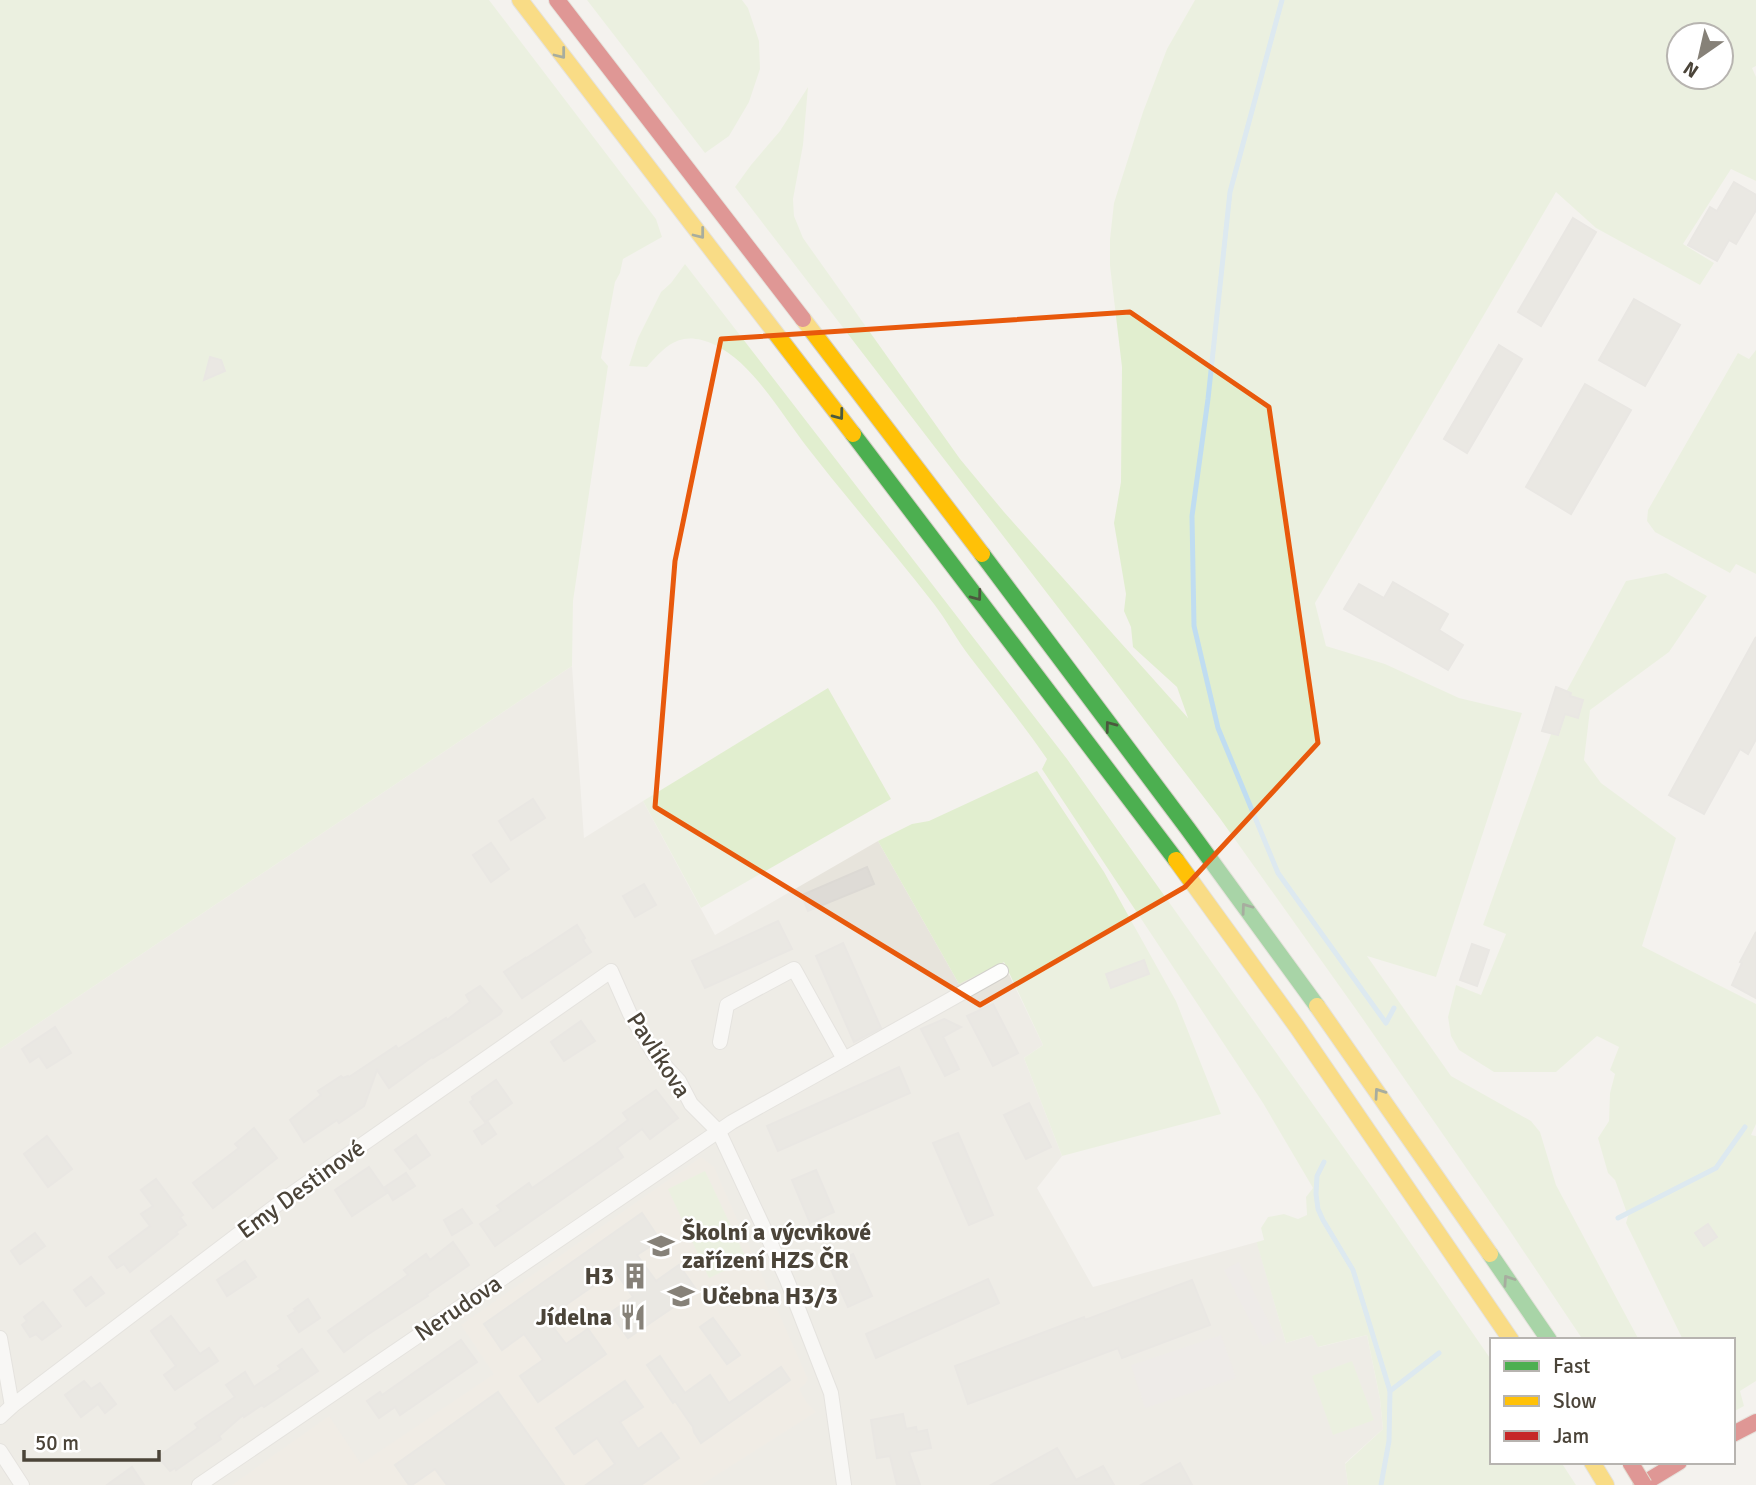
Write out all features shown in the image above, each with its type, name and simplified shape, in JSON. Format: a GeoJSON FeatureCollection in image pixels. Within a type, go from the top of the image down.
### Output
{"type":"FeatureCollection","features":[{"type":"Feature","properties":{"kind":"main road"},"geometry":{"type":"LineString","coordinates":[[520,0],[1159,837],[1372,1134],[1510,1338]]}},
{"type":"Feature","properties":{"kind":"main road"},"geometry":{"type":"LineString","coordinates":[[557,0],[959,524],[1204,850],[1399,1121],[1548,1338]]}},
{"type":"Feature","properties":{"kind":"main road"},"geometry":{"type":"LineString","coordinates":[[1735,1433],[1756,1422]]}},
{"type":"Feature","properties":{"kind":"main road"},"geometry":{"type":"LineString","coordinates":[[1593,1464],[1606,1485]]}},
{"type":"Feature","properties":{"kind":"main road"},"geometry":{"type":"LineString","coordinates":[[1631,1464],[1643,1485],[1676,1464]]}},
{"type":"Feature","properties":{"kind":"street"},"geometry":{"type":"LineString","coordinates":[[720,1042],[727,1005],[794,969],[844,1059]]}},
{"type":"Feature","properties":{"kind":"street","name":"Pavlíkova"},"geometry":{"type":"LineString","coordinates":[[611,971],[630,1014],[654,1054],[679,1081],[691,1104],[719,1132],[762,1224],[831,1392],[844,1485]]}},
{"type":"Feature","properties":{"kind":"street","name":"Emy Destinové"},"geometry":{"type":"LineString","coordinates":[[0,1417],[290,1195],[611,971]]}},
{"type":"Feature","properties":{"kind":"street"},"geometry":{"type":"LineString","coordinates":[[719,1132],[732,1122],[1001,971]]}},
{"type":"Feature","properties":{"kind":"street","name":"Nerudova"},"geometry":{"type":"LineString","coordinates":[[198,1485],[719,1132]]}},
{"type":"Feature","properties":{"kind":"street"},"geometry":{"type":"LineString","coordinates":[[0,1338],[12,1406]]}},
{"type":"Feature","properties":{"kind":"street"},"geometry":{"type":"LineString","coordinates":[[0,1451],[22,1485]]}},
{"type":"Feature","properties":{"kind":"highlighted area"},"geometry":{"type":"Polygon","coordinates":[[[1130,312],[1269,407],[1318,743],[1185,887],[980,1005],[655,807],[675,561],[721,339],[1130,312]]]}},
{"type":"Feature","properties":{"kind":"shaded area"},"geometry":{"type":"Polygon","coordinates":[[[572,666],[584,838],[643,801],[715,935],[878,841],[959,984],[1003,962],[1043,1045],[1024,1058],[1062,1156],[1037,1188],[1093,1287],[1257,1242],[1286,1343],[1312,1335],[1319,1347],[1367,1335],[1383,1429],[1345,1463],[1348,1485],[0,1485],[0,1049],[572,666]]]}},
{"type":"Feature","properties":{"kind":"shaded area","name":"Školní a výcvikové zařízení HZS ČR"},"geometry":{"type":"Polygon","coordinates":[[[701,1157],[714,1167],[808,1379],[799,1389],[816,1412],[701,1485],[232,1485],[329,1416],[361,1464],[494,1374],[461,1325],[701,1157]]]}},
{"type":"Feature","properties":{"kind":"shaded area"},"geometry":{"type":"Polygon","coordinates":[[[1239,1262],[1277,1339],[1263,1346],[1224,1270],[1239,1262]]]}},
{"type":"Feature","properties":{"kind":"shaded area"},"geometry":{"type":"Polygon","coordinates":[[[1221,1335],[1236,1378],[1145,1408],[1131,1365],[1221,1335]]]}},
{"type":"Feature","properties":{"kind":"green space"},"geometry":{"type":"Polygon","coordinates":[[[0,0],[489,0],[656,219],[662,237],[623,259],[615,282],[601,358],[608,366],[573,601],[572,666],[0,1049],[0,0]]]}},
{"type":"Feature","properties":{"kind":"green space"},"geometry":{"type":"Polygon","coordinates":[[[587,0],[742,0],[748,8],[759,41],[760,69],[749,102],[729,136],[705,153],[587,0]]]}},
{"type":"Feature","properties":{"kind":"green space"},"geometry":{"type":"Polygon","coordinates":[[[1195,0],[1756,0],[1756,66],[1752,68],[1756,77],[1756,181],[1731,169],[1683,244],[1714,263],[1700,285],[1596,228],[1556,192],[1315,603],[1326,646],[1385,664],[1459,698],[1522,713],[1436,977],[1367,956],[1451,1076],[1531,1121],[1540,1132],[1556,1185],[1638,1338],[1582,1338],[1360,1015],[1219,817],[735,187],[780,131],[808,87],[803,145],[793,199],[794,216],[803,238],[960,459],[1188,718],[1177,687],[1133,647],[1131,627],[1124,611],[1126,594],[1114,523],[1121,482],[1122,367],[1110,266],[1114,203],[1143,112],[1167,49],[1195,0]]]}},
{"type":"Feature","properties":{"kind":"green space"},"geometry":{"type":"Polygon","coordinates":[[[685,264],[1067,759],[1374,1190],[1490,1358],[1490,1464],[1562,1464],[1576,1485],[1348,1485],[1345,1464],[1383,1429],[1367,1335],[1318,1347],[1312,1335],[1286,1343],[1257,1244],[1264,1240],[1261,1228],[1268,1217],[1284,1214],[1298,1219],[1307,1215],[1306,1197],[1313,1188],[1263,1103],[1042,769],[1047,759],[965,651],[934,604],[823,467],[754,376],[729,353],[715,345],[693,339],[677,341],[662,351],[647,367],[629,366],[638,338],[661,292],[685,264]]]}},
{"type":"Feature","properties":{"kind":"green space"},"geometry":{"type":"Polygon","coordinates":[[[1756,350],[1756,574],[1736,564],[1730,573],[1655,532],[1647,521],[1648,510],[1738,353],[1749,359],[1756,350]]]}},
{"type":"Feature","properties":{"kind":"green space"},"geometry":{"type":"Polygon","coordinates":[[[1666,573],[1707,596],[1669,652],[1590,710],[1584,760],[1601,783],[1676,838],[1642,946],[1756,1004],[1756,1124],[1751,1135],[1756,1136],[1756,1381],[1740,1391],[1744,1406],[1735,1411],[1735,1338],[1682,1338],[1626,1223],[1628,1216],[1615,1180],[1608,1173],[1598,1138],[1609,1121],[1610,1093],[1615,1074],[1610,1070],[1619,1047],[1597,1036],[1556,1072],[1494,1072],[1459,1050],[1451,1036],[1448,1017],[1456,985],[1481,995],[1506,934],[1483,925],[1566,692],[1626,581],[1666,573]]]}},
{"type":"Feature","properties":{"kind":"green space"},"geometry":{"type":"Polygon","coordinates":[[[828,688],[891,799],[701,908],[643,801],[828,688]]]}},
{"type":"Feature","properties":{"kind":"green space"},"geometry":{"type":"Polygon","coordinates":[[[1037,771],[1104,872],[1176,1001],[1221,1114],[1062,1156],[1024,1058],[1043,1045],[1004,962],[959,984],[878,841],[912,824],[929,821],[1037,771]]]}},
{"type":"Feature","properties":{"kind":"green space"},"geometry":{"type":"Polygon","coordinates":[[[705,1171],[747,1260],[709,1278],[668,1189],[705,1171]]]}},
{"type":"Feature","properties":{"kind":"green space"},"geometry":{"type":"Polygon","coordinates":[[[1352,1361],[1374,1420],[1333,1435],[1312,1376],[1352,1361]]]}},
{"type":"Feature","properties":{"kind":"building"},"geometry":{"type":"Polygon","coordinates":[[[1734,182],[1756,195],[1756,210],[1736,244],[1729,240],[1717,261],[1688,245],[1710,207],[1717,211],[1734,182]]]}},
{"type":"Feature","properties":{"kind":"building"},"geometry":{"type":"Polygon","coordinates":[[[1573,218],[1596,232],[1541,326],[1518,312],[1573,218]]]}},
{"type":"Feature","properties":{"kind":"building"},"geometry":{"type":"Polygon","coordinates":[[[1634,299],[1680,325],[1645,386],[1599,360],[1634,299]]]}},
{"type":"Feature","properties":{"kind":"building"},"geometry":{"type":"Polygon","coordinates":[[[1499,345],[1522,359],[1467,453],[1444,439],[1499,345]]]}},
{"type":"Feature","properties":{"kind":"building"},"geometry":{"type":"Polygon","coordinates":[[[210,357],[221,360],[225,371],[204,380],[210,357]]]}},
{"type":"Feature","properties":{"kind":"building"},"geometry":{"type":"Polygon","coordinates":[[[1585,384],[1631,410],[1571,514],[1526,487],[1585,384]]]}},
{"type":"Feature","properties":{"kind":"building"},"geometry":{"type":"Polygon","coordinates":[[[1393,582],[1448,614],[1439,630],[1463,645],[1448,670],[1344,609],[1359,584],[1384,598],[1393,582]]]}},
{"type":"Feature","properties":{"kind":"building"},"geometry":{"type":"Polygon","coordinates":[[[1756,637],[1756,739],[1748,754],[1740,749],[1704,814],[1669,795],[1756,637]]]}},
{"type":"Feature","properties":{"kind":"building"},"geometry":{"type":"Polygon","coordinates":[[[1556,687],[1583,700],[1578,718],[1565,714],[1558,735],[1542,731],[1556,687]]]}},
{"type":"Feature","properties":{"kind":"building"},"geometry":{"type":"Polygon","coordinates":[[[533,799],[545,818],[511,840],[499,821],[533,799]]]}},
{"type":"Feature","properties":{"kind":"building"},"geometry":{"type":"Polygon","coordinates":[[[491,843],[509,869],[491,882],[473,855],[491,843]]]}},
{"type":"Feature","properties":{"kind":"building"},"geometry":{"type":"Polygon","coordinates":[[[867,867],[874,884],[808,911],[802,895],[867,867]]]}},
{"type":"Feature","properties":{"kind":"building"},"geometry":{"type":"Polygon","coordinates":[[[644,884],[656,905],[635,917],[623,896],[644,884]]]}},
{"type":"Feature","properties":{"kind":"building"},"geometry":{"type":"Polygon","coordinates":[[[778,921],[792,949],[705,988],[692,961],[778,921]]]}},
{"type":"Feature","properties":{"kind":"building"},"geometry":{"type":"Polygon","coordinates":[[[577,925],[591,952],[522,998],[504,972],[577,925]]]}},
{"type":"Feature","properties":{"kind":"building"},"geometry":{"type":"Polygon","coordinates":[[[1756,932],[1756,998],[1732,985],[1742,963],[1740,962],[1756,932]]]}},
{"type":"Feature","properties":{"kind":"building"},"geometry":{"type":"Polygon","coordinates":[[[843,943],[881,1028],[854,1042],[816,956],[843,943]]]}},
{"type":"Feature","properties":{"kind":"building"},"geometry":{"type":"Polygon","coordinates":[[[1472,944],[1489,950],[1477,986],[1460,980],[1472,944]]]}},
{"type":"Feature","properties":{"kind":"building"},"geometry":{"type":"Polygon","coordinates":[[[1144,960],[1149,974],[1111,988],[1106,974],[1144,960]]]}},
{"type":"Feature","properties":{"kind":"building"},"geometry":{"type":"Polygon","coordinates":[[[480,986],[502,1011],[500,1014],[389,1088],[377,1070],[364,1106],[304,1142],[290,1120],[321,1095],[318,1091],[341,1076],[349,1077],[396,1046],[398,1049],[446,1018],[447,1020],[470,1002],[466,995],[480,986]]]}},
{"type":"Feature","properties":{"kind":"building"},"geometry":{"type":"Polygon","coordinates":[[[993,1004],[1018,1053],[993,1066],[967,1016],[993,1004]]]}},
{"type":"Feature","properties":{"kind":"building"},"geometry":{"type":"Polygon","coordinates":[[[944,1019],[961,1027],[943,1037],[959,1069],[945,1076],[921,1029],[944,1019]]]}},
{"type":"Feature","properties":{"kind":"building"},"geometry":{"type":"Polygon","coordinates":[[[581,1021],[595,1041],[564,1061],[551,1042],[581,1021]]]}},
{"type":"Feature","properties":{"kind":"building"},"geometry":{"type":"Polygon","coordinates":[[[55,1027],[71,1053],[47,1068],[39,1056],[30,1062],[22,1049],[55,1027]]]}},
{"type":"Feature","properties":{"kind":"building"},"geometry":{"type":"Polygon","coordinates":[[[899,1067],[910,1093],[778,1151],[767,1126],[899,1067]]]}},
{"type":"Feature","properties":{"kind":"building"},"geometry":{"type":"Polygon","coordinates":[[[496,1080],[512,1103],[485,1122],[470,1102],[472,1097],[496,1080]]]}},
{"type":"Feature","properties":{"kind":"building"},"geometry":{"type":"Polygon","coordinates":[[[656,1090],[678,1118],[650,1139],[642,1129],[617,1148],[623,1157],[495,1246],[480,1224],[501,1210],[497,1206],[529,1183],[532,1188],[595,1145],[628,1120],[623,1113],[656,1090]]]}},
{"type":"Feature","properties":{"kind":"building"},"geometry":{"type":"Polygon","coordinates":[[[1029,1103],[1051,1147],[1026,1159],[1004,1115],[1029,1103]]]}},
{"type":"Feature","properties":{"kind":"building"},"geometry":{"type":"Polygon","coordinates":[[[488,1122],[496,1134],[482,1144],[474,1131],[488,1122]]]}},
{"type":"Feature","properties":{"kind":"building"},"geometry":{"type":"Polygon","coordinates":[[[254,1128],[277,1158],[213,1208],[193,1183],[239,1148],[235,1144],[254,1128]]]}},
{"type":"Feature","properties":{"kind":"building"},"geometry":{"type":"Polygon","coordinates":[[[958,1133],[993,1215],[969,1225],[933,1143],[958,1133]]]}},
{"type":"Feature","properties":{"kind":"building"},"geometry":{"type":"Polygon","coordinates":[[[416,1135],[430,1155],[410,1169],[395,1150],[416,1135]]]}},
{"type":"Feature","properties":{"kind":"building"},"geometry":{"type":"Polygon","coordinates":[[[47,1136],[72,1169],[48,1187],[24,1154],[47,1136]]]}},
{"type":"Feature","properties":{"kind":"building"},"geometry":{"type":"Polygon","coordinates":[[[369,1167],[387,1193],[352,1216],[335,1190],[369,1167]]]}},
{"type":"Feature","properties":{"kind":"building"},"geometry":{"type":"Polygon","coordinates":[[[816,1170],[834,1212],[810,1223],[792,1180],[816,1170]]]}},
{"type":"Feature","properties":{"kind":"building"},"geometry":{"type":"Polygon","coordinates":[[[406,1173],[415,1186],[393,1200],[385,1187],[406,1173]]]}},
{"type":"Feature","properties":{"kind":"building"},"geometry":{"type":"Polygon","coordinates":[[[156,1179],[183,1215],[180,1217],[186,1225],[130,1272],[124,1264],[117,1268],[109,1257],[150,1226],[141,1214],[153,1206],[141,1190],[156,1179]]]}},
{"type":"Feature","properties":{"kind":"building"},"geometry":{"type":"Polygon","coordinates":[[[462,1209],[472,1223],[452,1235],[444,1220],[462,1209]]]}},
{"type":"Feature","properties":{"kind":"building"},"geometry":{"type":"Polygon","coordinates":[[[642,1213],[660,1240],[637,1255],[656,1281],[679,1265],[697,1291],[628,1338],[610,1313],[633,1297],[615,1271],[570,1302],[547,1319],[566,1344],[588,1329],[606,1354],[538,1402],[520,1376],[543,1360],[524,1334],[502,1350],[484,1324],[642,1213]]]}},
{"type":"Feature","properties":{"kind":"building"},"geometry":{"type":"Polygon","coordinates":[[[1708,1224],[1717,1237],[1704,1246],[1695,1233],[1708,1224]]]}},
{"type":"Feature","properties":{"kind":"building"},"geometry":{"type":"Polygon","coordinates":[[[35,1233],[45,1246],[20,1264],[11,1251],[35,1233]]]}},
{"type":"Feature","properties":{"kind":"building"},"geometry":{"type":"Polygon","coordinates":[[[453,1242],[469,1265],[344,1352],[328,1331],[408,1275],[404,1270],[426,1254],[430,1260],[453,1242]]]}},
{"type":"Feature","properties":{"kind":"building"},"geometry":{"type":"Polygon","coordinates":[[[853,1254],[872,1296],[848,1307],[829,1265],[853,1254]]]}},
{"type":"Feature","properties":{"kind":"building"},"geometry":{"type":"Polygon","coordinates":[[[245,1261],[256,1277],[227,1296],[217,1280],[245,1261]]]}},
{"type":"Feature","properties":{"kind":"building"},"geometry":{"type":"Polygon","coordinates":[[[91,1277],[104,1293],[86,1306],[74,1290],[91,1277]]]}},
{"type":"Feature","properties":{"kind":"building"},"geometry":{"type":"Polygon","coordinates":[[[988,1279],[999,1303],[876,1358],[866,1334],[988,1279]]]}},
{"type":"Feature","properties":{"kind":"building"},"geometry":{"type":"Polygon","coordinates":[[[1192,1280],[1210,1325],[1122,1358],[1118,1348],[968,1404],[955,1366],[1192,1280]]]}},
{"type":"Feature","properties":{"kind":"building"},"geometry":{"type":"Polygon","coordinates":[[[308,1299],[320,1318],[299,1332],[288,1316],[308,1299]]]}},
{"type":"Feature","properties":{"kind":"building"},"geometry":{"type":"Polygon","coordinates":[[[43,1302],[61,1326],[42,1340],[36,1334],[30,1337],[22,1325],[27,1321],[24,1317],[43,1302]]]}},
{"type":"Feature","properties":{"kind":"building"},"geometry":{"type":"Polygon","coordinates":[[[171,1316],[200,1354],[209,1348],[218,1361],[175,1390],[164,1375],[176,1366],[151,1331],[171,1316]]]}},
{"type":"Feature","properties":{"kind":"building"},"geometry":{"type":"Polygon","coordinates":[[[713,1318],[740,1355],[727,1364],[700,1327],[713,1318]]]}},
{"type":"Feature","properties":{"kind":"building"},"geometry":{"type":"Polygon","coordinates":[[[461,1340],[477,1362],[400,1415],[395,1407],[379,1418],[367,1401],[380,1392],[382,1395],[461,1340]]]}},
{"type":"Feature","properties":{"kind":"building"},"geometry":{"type":"Polygon","coordinates":[[[302,1349],[318,1371],[264,1407],[262,1405],[244,1417],[243,1415],[219,1436],[221,1439],[176,1470],[175,1468],[170,1471],[158,1457],[198,1428],[195,1424],[235,1397],[226,1385],[245,1372],[254,1387],[281,1369],[278,1366],[302,1349]]]}},
{"type":"Feature","properties":{"kind":"building"},"geometry":{"type":"Polygon","coordinates":[[[660,1356],[685,1393],[710,1375],[729,1403],[781,1367],[790,1380],[701,1443],[675,1401],[673,1403],[647,1365],[660,1356]]]}},
{"type":"Feature","properties":{"kind":"building"},"geometry":{"type":"Polygon","coordinates":[[[84,1381],[91,1389],[100,1383],[116,1404],[105,1413],[98,1404],[81,1417],[65,1395],[84,1381]]]}},
{"type":"Feature","properties":{"kind":"building"},"geometry":{"type":"Polygon","coordinates":[[[625,1381],[643,1407],[620,1422],[638,1449],[661,1433],[679,1458],[641,1485],[586,1485],[615,1464],[597,1438],[574,1454],[556,1428],[625,1381]]]}},
{"type":"Feature","properties":{"kind":"building"},"geometry":{"type":"Polygon","coordinates":[[[498,1392],[564,1485],[447,1485],[435,1469],[409,1485],[395,1465],[498,1392]]]}},
{"type":"Feature","properties":{"kind":"building"},"geometry":{"type":"Polygon","coordinates":[[[903,1414],[906,1429],[916,1427],[917,1432],[927,1430],[931,1448],[909,1452],[920,1485],[897,1485],[890,1456],[877,1458],[871,1420],[903,1414]]]}},
{"type":"Feature","properties":{"kind":"building"},"geometry":{"type":"Polygon","coordinates":[[[1057,1448],[1076,1480],[1103,1466],[1114,1485],[991,1485],[1057,1448]]]}},
{"type":"Feature","properties":{"kind":"building"},"geometry":{"type":"Polygon","coordinates":[[[1180,1463],[1192,1485],[1141,1485],[1180,1463]]]}},
{"type":"Feature","properties":{"kind":"building"},"geometry":{"type":"Polygon","coordinates":[[[132,1467],[144,1485],[107,1485],[132,1467]]]}},
{"type":"Feature","properties":{"kind":"waterway"},"geometry":{"type":"LineString","coordinates":[[1282,0],[1230,192],[1208,399],[1192,516],[1194,626],[1218,728],[1278,873],[1386,1023],[1394,1008]]}},
{"type":"Feature","properties":{"kind":"waterway"},"geometry":{"type":"LineString","coordinates":[[1618,1218],[1716,1168],[1745,1127]]}},
{"type":"Feature","properties":{"kind":"waterway"},"geometry":{"type":"LineString","coordinates":[[1324,1162],[1317,1176],[1318,1209],[1353,1270],[1390,1391]]}},
{"type":"Feature","properties":{"kind":"waterway"},"geometry":{"type":"LineString","coordinates":[[1381,1485],[1389,1441],[1390,1391],[1439,1353]]}},
{"type":"Feature","properties":{"kind":"traffic: fast"},"geometry":{"type":"LineString","coordinates":[[853,434],[1176,860]]}},
{"type":"Feature","properties":{"kind":"traffic: fast"},"geometry":{"type":"LineString","coordinates":[[982,554],[1317,1006]]}},
{"type":"Feature","properties":{"kind":"traffic: fast"},"geometry":{"type":"LineString","coordinates":[[1490,1254],[1548,1338]]}},
{"type":"Feature","properties":{"kind":"traffic: slow"},"geometry":{"type":"LineString","coordinates":[[520,0],[853,434]]}},
{"type":"Feature","properties":{"kind":"traffic: slow"},"geometry":{"type":"LineString","coordinates":[[803,319],[982,554]]}},
{"type":"Feature","properties":{"kind":"traffic: slow"},"geometry":{"type":"LineString","coordinates":[[1176,860],[1297,1027],[1510,1338]]}},
{"type":"Feature","properties":{"kind":"traffic: slow"},"geometry":{"type":"LineString","coordinates":[[1317,1006],[1490,1254]]}},
{"type":"Feature","properties":{"kind":"traffic: slow"},"geometry":{"type":"LineString","coordinates":[[1593,1464],[1606,1485]]}},
{"type":"Feature","properties":{"kind":"traffic: jam"},"geometry":{"type":"LineString","coordinates":[[557,0],[803,319]]}},
{"type":"Feature","properties":{"kind":"traffic: jam"},"geometry":{"type":"LineString","coordinates":[[1735,1433],[1756,1422]]}},
{"type":"Feature","properties":{"kind":"traffic: jam"},"geometry":{"type":"LineString","coordinates":[[1631,1464],[1644,1485]]}},
{"type":"Feature","properties":{"kind":"traffic: jam"},"geometry":{"type":"LineString","coordinates":[[1641,1485],[1676,1464]]}},
{"type":"Feature","properties":{"kind":"place","name":"Školní a výcvikové zařízení HZS ČR"},"geometry":{"type":"Point","coordinates":[661,1246]}},
{"type":"Feature","properties":{"kind":"place","name":"H3"},"geometry":{"type":"Point","coordinates":[635,1276]}},
{"type":"Feature","properties":{"kind":"place","name":"Učebna H3/3"},"geometry":{"type":"Point","coordinates":[681,1296]}},
{"type":"Feature","properties":{"kind":"place","name":"Jídelna"},"geometry":{"type":"Point","coordinates":[633,1317]}}]}
